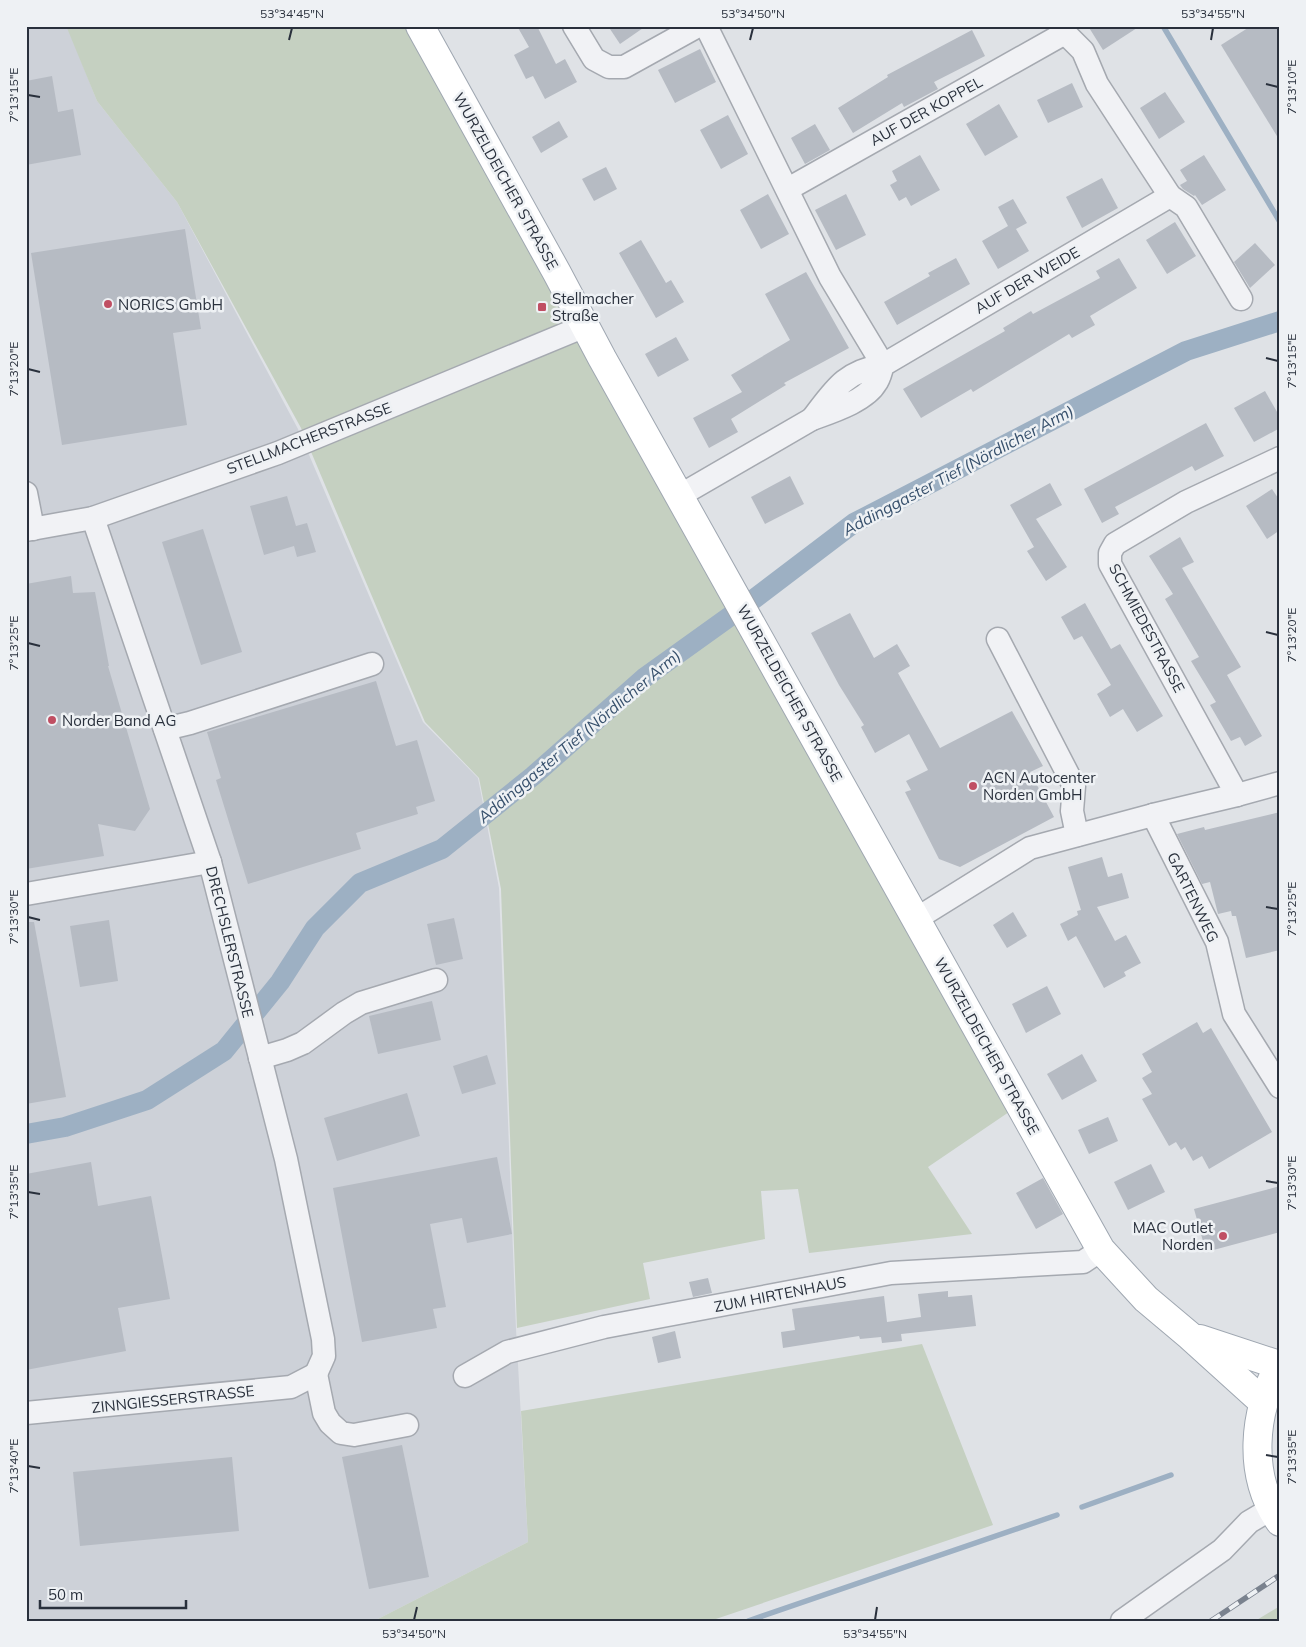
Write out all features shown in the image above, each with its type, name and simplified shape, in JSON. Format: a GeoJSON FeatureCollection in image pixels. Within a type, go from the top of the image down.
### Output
{"type":"FeatureCollection","features":[{"type":"Feature","properties":{"kind":"main road","name":"WURZELDEICHER STRASSE"},"geometry":{"type":"LineString","coordinates":[[420,26],[679,496],[1101,1250],[1146,1299],[1263,1402]]}},
{"type":"Feature","properties":{"kind":"main road","name":"WURZELDEICHER STRASSE"},"geometry":{"type":"LineString","coordinates":[[1190,1336],[1280,1365]]}},
{"type":"Feature","properties":{"kind":"main road"},"geometry":{"type":"LineString","coordinates":[[1276,1515],[1265,1494],[1257,1456],[1258,1430],[1263,1402],[1270,1383],[1280,1365]]}},
{"type":"Feature","properties":{"kind":"street"},"geometry":{"type":"LineString","coordinates":[[574,26],[594,59],[609,67],[624,68],[698,26]]}},
{"type":"Feature","properties":{"kind":"street"},"geometry":{"type":"LineString","coordinates":[[706,26],[830,277],[883,365]]}},
{"type":"Feature","properties":{"kind":"street"},"geometry":{"type":"LineString","coordinates":[[1063,30],[1084,51],[1098,84],[1170,196],[1186,206],[1241,299]]}},
{"type":"Feature","properties":{"kind":"street","name":"AUF DER KOPPEL"},"geometry":{"type":"LineString","coordinates":[[788,189],[1063,30]]}},
{"type":"Feature","properties":{"kind":"street","name":"AUF DER WEIDE"},"geometry":{"type":"LineString","coordinates":[[679,496],[812,419],[838,385],[865,368],[883,365],[1170,196]]}},
{"type":"Feature","properties":{"kind":"street","name":"STELLMACHERSTRASSE"},"geometry":{"type":"LineString","coordinates":[[30,530],[93,518],[278,453],[586,326]]}},
{"type":"Feature","properties":{"kind":"street","name":"SCHMIEDESTRASSE"},"geometry":{"type":"LineString","coordinates":[[1237,795],[1110,564],[1110,553],[1115,544],[1186,502],[1280,458]]}},
{"type":"Feature","properties":{"kind":"street"},"geometry":{"type":"LineString","coordinates":[[26,494],[30,530]]}},
{"type":"Feature","properties":{"kind":"street","name":"DRECHSLERSTRASSE"},"geometry":{"type":"LineString","coordinates":[[93,518],[210,862],[286,1159],[323,1339],[324,1356],[316,1374]]}},
{"type":"Feature","properties":{"kind":"street"},"geometry":{"type":"LineString","coordinates":[[998,639],[1074,786],[1072,811],[1077,835]]}},
{"type":"Feature","properties":{"kind":"street"},"geometry":{"type":"LineString","coordinates":[[165,729],[190,723],[372,664]]}},
{"type":"Feature","properties":{"kind":"street"},"geometry":{"type":"LineString","coordinates":[[916,919],[1030,848],[1152,815],[1280,784]]}},
{"type":"Feature","properties":{"kind":"street","name":"GARTENWEG"},"geometry":{"type":"LineString","coordinates":[[1152,815],[1217,942],[1234,1014],[1280,1087]]}},
{"type":"Feature","properties":{"kind":"street"},"geometry":{"type":"LineString","coordinates":[[26,894],[210,862]]}},
{"type":"Feature","properties":{"kind":"street"},"geometry":{"type":"LineString","coordinates":[[260,1058],[303,1043],[361,1003],[436,980]]}},
{"type":"Feature","properties":{"kind":"street","name":"ZUM HIRTENHAUS"},"geometry":{"type":"LineString","coordinates":[[465,1376],[507,1352],[604,1327],[891,1273],[1083,1262],[1101,1250]]}},
{"type":"Feature","properties":{"kind":"street"},"geometry":{"type":"LineString","coordinates":[[316,1374],[324,1413],[330,1423],[340,1433],[354,1435],[407,1425]]}},
{"type":"Feature","properties":{"kind":"street","name":"ZINNGIESSERSTRASSE"},"geometry":{"type":"LineString","coordinates":[[26,1413],[291,1387],[316,1374]]}},
{"type":"Feature","properties":{"kind":"street"},"geometry":{"type":"LineString","coordinates":[[1122,1621],[1222,1550],[1249,1522],[1276,1515]]}},
{"type":"Feature","properties":{"kind":"shaded area"},"geometry":{"type":"Polygon","coordinates":[[[26,26],[77,26],[68,28],[97,101],[177,202],[298,429],[423,722],[478,778],[499,888],[516,1329],[528,1542],[374,1621],[26,1621],[26,26]]]}},
{"type":"Feature","properties":{"kind":"green space"},"geometry":{"type":"Polygon","coordinates":[[[77,26],[408,26],[1009,1112],[928,1167],[972,1234],[809,1253],[798,1189],[761,1191],[765,1239],[643,1263],[650,1299],[517,1328],[501,889],[479,778],[425,722],[301,428],[177,202],[97,101],[67,28],[77,26]]]}},
{"type":"Feature","properties":{"kind":"green space"},"geometry":{"type":"Polygon","coordinates":[[[922,1344],[993,1525],[710,1621],[374,1621],[528,1542],[521,1411],[922,1344]]]}},
{"type":"Feature","properties":{"kind":"green space"},"geometry":{"type":"Polygon","coordinates":[[[1280,1606],[1280,1621],[1255,1621],[1280,1606]]]}},
{"type":"Feature","properties":{"kind":"building"},"geometry":{"type":"Polygon","coordinates":[[[517,26],[537,26],[556,64],[565,59],[577,82],[545,99],[533,76],[526,79],[514,55],[529,47],[517,26]]]}},
{"type":"Feature","properties":{"kind":"building"},"geometry":{"type":"Polygon","coordinates":[[[608,26],[646,26],[620,44],[608,26]]]}},
{"type":"Feature","properties":{"kind":"building"},"geometry":{"type":"Polygon","coordinates":[[[1088,26],[1140,26],[1103,50],[1088,26]]]}},
{"type":"Feature","properties":{"kind":"building"},"geometry":{"type":"Polygon","coordinates":[[[1251,26],[1280,26],[1280,141],[1221,45],[1251,26]]]}},
{"type":"Feature","properties":{"kind":"building"},"geometry":{"type":"Polygon","coordinates":[[[972,30],[985,56],[934,82],[938,89],[904,107],[902,103],[853,133],[838,108],[888,77],[887,75],[972,30]]]}},
{"type":"Feature","properties":{"kind":"building"},"geometry":{"type":"Polygon","coordinates":[[[700,49],[716,82],[675,103],[658,70],[700,49]]]}},
{"type":"Feature","properties":{"kind":"building"},"geometry":{"type":"Polygon","coordinates":[[[52,76],[58,112],[73,109],[81,155],[26,165],[26,81],[52,76]]]}},
{"type":"Feature","properties":{"kind":"building"},"geometry":{"type":"Polygon","coordinates":[[[1072,83],[1083,107],[1048,123],[1037,100],[1072,83]]]}},
{"type":"Feature","properties":{"kind":"building"},"geometry":{"type":"Polygon","coordinates":[[[1165,92],[1185,122],[1159,139],[1140,108],[1165,92]]]}},
{"type":"Feature","properties":{"kind":"building"},"geometry":{"type":"Polygon","coordinates":[[[999,104],[1018,137],[985,156],[966,124],[999,104]]]}},
{"type":"Feature","properties":{"kind":"building"},"geometry":{"type":"Polygon","coordinates":[[[728,115],[748,154],[721,169],[700,130],[728,115]]]}},
{"type":"Feature","properties":{"kind":"building"},"geometry":{"type":"Polygon","coordinates":[[[559,121],[568,137],[541,153],[532,137],[559,121]]]}},
{"type":"Feature","properties":{"kind":"building"},"geometry":{"type":"Polygon","coordinates":[[[815,124],[830,150],[805,164],[791,138],[815,124]]]}},
{"type":"Feature","properties":{"kind":"building"},"geometry":{"type":"Polygon","coordinates":[[[920,155],[940,190],[911,206],[906,197],[899,201],[890,185],[897,181],[892,171],[920,155]]]}},
{"type":"Feature","properties":{"kind":"building"},"geometry":{"type":"Polygon","coordinates":[[[1204,155],[1226,190],[1202,205],[1195,195],[1183,189],[1180,185],[1187,181],[1180,170],[1204,155]]]}},
{"type":"Feature","properties":{"kind":"building"},"geometry":{"type":"Polygon","coordinates":[[[606,167],[617,189],[594,201],[582,179],[606,167]]]}},
{"type":"Feature","properties":{"kind":"building"},"geometry":{"type":"Polygon","coordinates":[[[1102,178],[1118,208],[1082,228],[1066,197],[1102,178]]]}},
{"type":"Feature","properties":{"kind":"building"},"geometry":{"type":"Polygon","coordinates":[[[768,194],[789,234],[761,249],[740,210],[768,194]]]}},
{"type":"Feature","properties":{"kind":"building"},"geometry":{"type":"Polygon","coordinates":[[[846,194],[866,235],[836,250],[815,210],[846,194]]]}},
{"type":"Feature","properties":{"kind":"building"},"geometry":{"type":"Polygon","coordinates":[[[1013,199],[1027,223],[1016,229],[1029,251],[998,269],[982,241],[1008,226],[998,207],[1013,199]]]}},
{"type":"Feature","properties":{"kind":"building"},"geometry":{"type":"Polygon","coordinates":[[[1175,222],[1196,256],[1167,274],[1146,240],[1175,222]]]}},
{"type":"Feature","properties":{"kind":"building"},"geometry":{"type":"Polygon","coordinates":[[[185,229],[201,329],[173,333],[187,425],[62,445],[31,253],[185,229]]]}},
{"type":"Feature","properties":{"kind":"building"},"geometry":{"type":"Polygon","coordinates":[[[641,240],[666,283],[671,280],[684,302],[656,318],[619,253],[641,240]]]}},
{"type":"Feature","properties":{"kind":"building"},"geometry":{"type":"Polygon","coordinates":[[[1255,243],[1275,265],[1250,288],[1234,262],[1255,243]]]}},
{"type":"Feature","properties":{"kind":"building"},"geometry":{"type":"Polygon","coordinates":[[[956,258],[970,284],[897,325],[884,302],[930,276],[928,273],[956,258]]]}},
{"type":"Feature","properties":{"kind":"building"},"geometry":{"type":"Polygon","coordinates":[[[1119,258],[1137,288],[1090,316],[1095,325],[1072,338],[1069,334],[973,392],[971,389],[921,418],[903,389],[1005,331],[1003,328],[1031,311],[1033,314],[1100,278],[1096,271],[1119,258]]]}},
{"type":"Feature","properties":{"kind":"building"},"geometry":{"type":"Polygon","coordinates":[[[806,272],[849,348],[784,383],[786,385],[731,419],[738,432],[709,448],[693,418],[742,392],[731,375],[790,340],[765,294],[806,272]]]}},
{"type":"Feature","properties":{"kind":"building"},"geometry":{"type":"Polygon","coordinates":[[[676,337],[689,360],[658,377],[645,354],[676,337]]]}},
{"type":"Feature","properties":{"kind":"building"},"geometry":{"type":"Polygon","coordinates":[[[1265,391],[1280,417],[1280,428],[1254,442],[1234,408],[1265,391]]]}},
{"type":"Feature","properties":{"kind":"building"},"geometry":{"type":"Polygon","coordinates":[[[1206,423],[1224,456],[1195,471],[1192,466],[1115,507],[1119,514],[1102,523],[1084,489],[1206,423]]]}},
{"type":"Feature","properties":{"kind":"building"},"geometry":{"type":"Polygon","coordinates":[[[790,476],[804,504],[765,524],[751,497],[790,476]]]}},
{"type":"Feature","properties":{"kind":"building"},"geometry":{"type":"Polygon","coordinates":[[[1050,483],[1062,505],[1036,519],[1067,567],[1046,581],[1027,551],[1034,547],[1010,505],[1050,483]]]}},
{"type":"Feature","properties":{"kind":"building"},"geometry":{"type":"Polygon","coordinates":[[[1272,489],[1280,501],[1280,530],[1267,539],[1246,506],[1272,489]]]}},
{"type":"Feature","properties":{"kind":"building"},"geometry":{"type":"Polygon","coordinates":[[[287,496],[296,526],[307,523],[316,552],[297,557],[294,546],[264,555],[250,506],[287,496]]]}},
{"type":"Feature","properties":{"kind":"building"},"geometry":{"type":"Polygon","coordinates":[[[203,529],[242,652],[201,665],[162,542],[203,529]]]}},
{"type":"Feature","properties":{"kind":"building"},"geometry":{"type":"Polygon","coordinates":[[[1180,537],[1194,562],[1182,568],[1241,667],[1227,675],[1262,736],[1245,746],[1240,737],[1231,741],[1210,705],[1216,702],[1191,661],[1199,657],[1165,599],[1173,594],[1149,556],[1180,537]]]}},
{"type":"Feature","properties":{"kind":"building","name":"Norder Band AG"},"geometry":{"type":"Polygon","coordinates":[[[71,576],[73,593],[95,592],[108,666],[150,809],[135,831],[98,824],[104,856],[26,869],[26,584],[71,576]]]}},
{"type":"Feature","properties":{"kind":"building"},"geometry":{"type":"Polygon","coordinates":[[[1085,603],[1111,649],[1120,644],[1163,716],[1137,732],[1123,709],[1110,717],[1097,694],[1111,685],[1082,636],[1074,640],[1061,617],[1085,603]]]}},
{"type":"Feature","properties":{"kind":"building","name":"ACN Autocenter Norden GmbH"},"geometry":{"type":"Polygon","coordinates":[[[850,613],[874,658],[897,644],[910,666],[898,673],[940,748],[1012,711],[1043,766],[1030,772],[1054,817],[960,867],[939,859],[905,792],[911,790],[906,781],[928,770],[909,734],[875,753],[861,727],[864,725],[839,685],[811,633],[850,613]]]}},
{"type":"Feature","properties":{"kind":"building"},"geometry":{"type":"Polygon","coordinates":[[[376,681],[396,746],[417,740],[435,801],[416,807],[418,814],[356,833],[361,849],[248,884],[216,780],[221,778],[207,732],[376,681]]]}},
{"type":"Feature","properties":{"kind":"building"},"geometry":{"type":"Polygon","coordinates":[[[1280,812],[1280,950],[1246,958],[1236,916],[1232,916],[1231,911],[1218,914],[1210,882],[1202,884],[1177,834],[1204,827],[1205,830],[1280,812]]]}},
{"type":"Feature","properties":{"kind":"building"},"geometry":{"type":"Polygon","coordinates":[[[1102,857],[1108,877],[1122,873],[1129,898],[1097,907],[1115,941],[1126,935],[1141,963],[1124,972],[1126,976],[1104,988],[1076,936],[1068,941],[1060,924],[1078,915],[1077,911],[1081,910],[1068,867],[1102,857]]]}},
{"type":"Feature","properties":{"kind":"building"},"geometry":{"type":"Polygon","coordinates":[[[1013,912],[1027,936],[1007,948],[993,925],[1013,912]]]}},
{"type":"Feature","properties":{"kind":"building"},"geometry":{"type":"Polygon","coordinates":[[[454,918],[463,959],[436,965],[427,924],[454,918]]]}},
{"type":"Feature","properties":{"kind":"building"},"geometry":{"type":"Polygon","coordinates":[[[109,920],[118,981],[80,987],[70,926],[109,920]]]}},
{"type":"Feature","properties":{"kind":"building"},"geometry":{"type":"Polygon","coordinates":[[[26,922],[34,922],[66,1097],[26,1104],[26,922]]]}},
{"type":"Feature","properties":{"kind":"building"},"geometry":{"type":"Polygon","coordinates":[[[1047,986],[1061,1014],[1026,1033],[1012,1004],[1047,986]]]}},
{"type":"Feature","properties":{"kind":"building"},"geometry":{"type":"Polygon","coordinates":[[[432,1001],[441,1040],[378,1054],[369,1016],[432,1001]]]}},
{"type":"Feature","properties":{"kind":"building"},"geometry":{"type":"Polygon","coordinates":[[[1197,1022],[1203,1033],[1211,1028],[1272,1132],[1209,1169],[1202,1156],[1193,1161],[1185,1147],[1181,1150],[1176,1142],[1169,1146],[1142,1099],[1152,1094],[1142,1078],[1152,1072],[1142,1054],[1197,1022]]]}},
{"type":"Feature","properties":{"kind":"building"},"geometry":{"type":"Polygon","coordinates":[[[1082,1054],[1097,1081],[1062,1100],[1047,1074],[1082,1054]]]}},
{"type":"Feature","properties":{"kind":"building"},"geometry":{"type":"Polygon","coordinates":[[[487,1055],[496,1084],[462,1094],[453,1066],[487,1055]]]}},
{"type":"Feature","properties":{"kind":"building"},"geometry":{"type":"Polygon","coordinates":[[[407,1093],[420,1136],[337,1161],[324,1118],[407,1093]]]}},
{"type":"Feature","properties":{"kind":"building"},"geometry":{"type":"Polygon","coordinates":[[[1108,1117],[1118,1141],[1089,1154],[1078,1130],[1108,1117]]]}},
{"type":"Feature","properties":{"kind":"building"},"geometry":{"type":"Polygon","coordinates":[[[497,1157],[512,1234],[467,1243],[462,1218],[430,1224],[446,1307],[433,1309],[437,1328],[362,1342],[333,1188],[497,1157]]]}},
{"type":"Feature","properties":{"kind":"building"},"geometry":{"type":"Polygon","coordinates":[[[91,1162],[98,1206],[151,1196],[170,1299],[118,1308],[126,1351],[26,1370],[26,1174],[91,1162]]]}},
{"type":"Feature","properties":{"kind":"building"},"geometry":{"type":"Polygon","coordinates":[[[1151,1164],[1165,1192],[1128,1210],[1114,1182],[1151,1164]]]}},
{"type":"Feature","properties":{"kind":"building"},"geometry":{"type":"Polygon","coordinates":[[[1043,1178],[1063,1214],[1036,1229],[1016,1193],[1043,1178]]]}},
{"type":"Feature","properties":{"kind":"building"},"geometry":{"type":"Polygon","coordinates":[[[1280,1186],[1280,1232],[1206,1252],[1194,1209],[1280,1186]]]}},
{"type":"Feature","properties":{"kind":"building"},"geometry":{"type":"Polygon","coordinates":[[[708,1278],[712,1293],[693,1297],[689,1282],[708,1278]]]}},
{"type":"Feature","properties":{"kind":"building"},"geometry":{"type":"Polygon","coordinates":[[[948,1291],[948,1297],[972,1295],[976,1326],[901,1334],[902,1341],[882,1343],[881,1337],[860,1339],[859,1336],[783,1348],[781,1332],[795,1330],[792,1309],[884,1296],[887,1322],[921,1317],[918,1294],[948,1291]]]}},
{"type":"Feature","properties":{"kind":"building"},"geometry":{"type":"Polygon","coordinates":[[[675,1331],[681,1358],[658,1363],[652,1337],[675,1331]]]}},
{"type":"Feature","properties":{"kind":"building"},"geometry":{"type":"Polygon","coordinates":[[[402,1445],[429,1577],[369,1589],[342,1457],[402,1445]]]}},
{"type":"Feature","properties":{"kind":"building"},"geometry":{"type":"Polygon","coordinates":[[[232,1457],[239,1531],[80,1546],[73,1472],[232,1457]]]}},
{"type":"Feature","properties":{"kind":"waterway"},"geometry":{"type":"LineString","coordinates":[[1163,26],[1280,222]]}},
{"type":"Feature","properties":{"kind":"waterway","name":"Addinggaster Tief (Nördlicher Arm)"},"geometry":{"type":"LineString","coordinates":[[26,1134],[65,1127],[147,1100],[224,1051],[280,982],[315,928],[360,883],[442,849],[533,776],[644,678],[750,602],[854,523],[1186,351],[1280,321]]}},
{"type":"Feature","properties":{"kind":"waterway"},"geometry":{"type":"LineString","coordinates":[[1082,1507],[1171,1475]]}},
{"type":"Feature","properties":{"kind":"waterway"},"geometry":{"type":"LineString","coordinates":[[748,1621],[1057,1515]]}},
{"type":"Feature","properties":{"kind":"railway"},"geometry":{"type":"LineString","coordinates":[[1211,1621],[1280,1575]]}},
{"type":"Feature","properties":{"kind":"place","name":"NORICS GmbH"},"geometry":{"type":"Point","coordinates":[108,304]}},
{"type":"Feature","properties":{"kind":"place","name":"Stellmacher Straße"},"geometry":{"type":"Point","coordinates":[542,307]}},
{"type":"Feature","properties":{"kind":"place","name":"Norder Band AG"},"geometry":{"type":"Point","coordinates":[52,720]}},
{"type":"Feature","properties":{"kind":"place","name":"ACN Autocenter Norden GmbH"},"geometry":{"type":"Point","coordinates":[973,786]}},
{"type":"Feature","properties":{"kind":"place","name":"MAC Outlet Norden"},"geometry":{"type":"Point","coordinates":[1223,1236]}}]}
